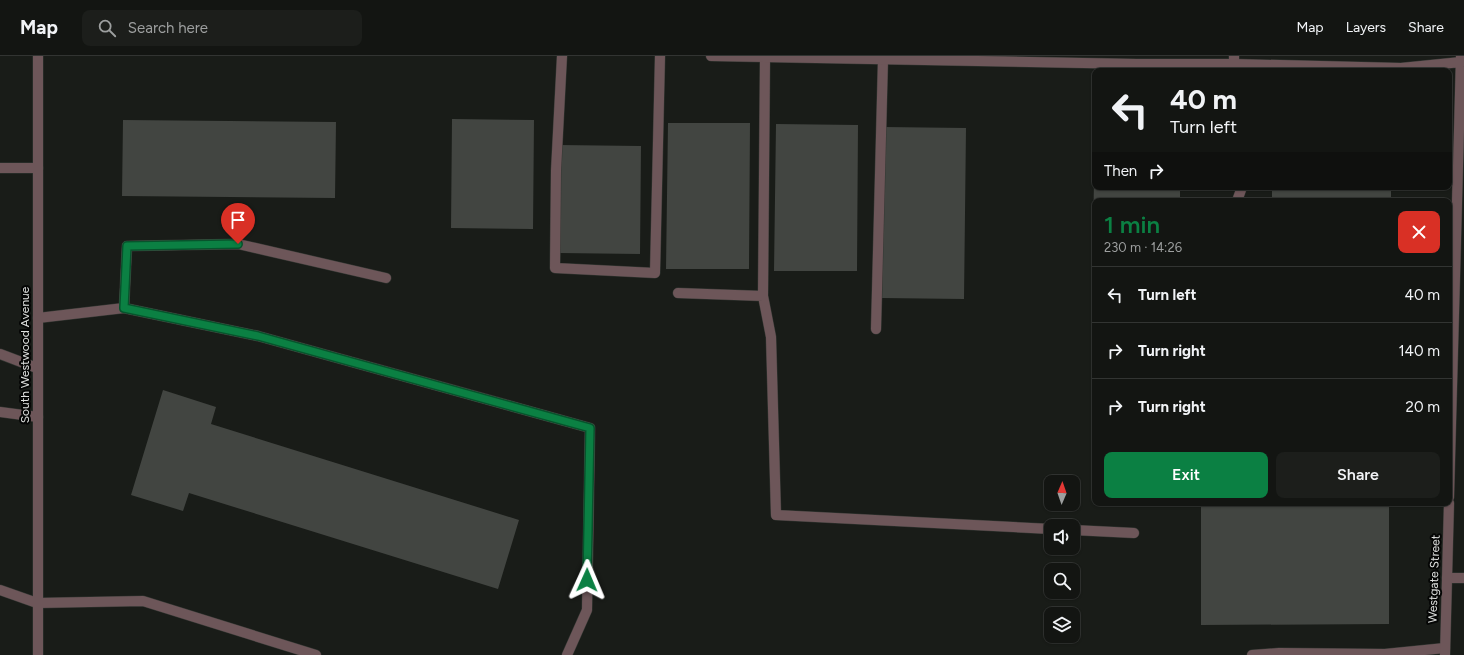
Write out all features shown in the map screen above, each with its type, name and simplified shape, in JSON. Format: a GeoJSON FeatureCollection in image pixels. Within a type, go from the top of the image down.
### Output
{"type":"FeatureCollection","features":[{"type":"Feature","properties":{"kind":"street","name":"South Westwood Avenue"},"geometry":{"type":"LineString","coordinates":[[38,56],[38,655]]}},
{"type":"Feature","properties":{"kind":"street"},"geometry":{"type":"LineString","coordinates":[[562,56],[556,171],[555,268],[655,273],[660,56]]}},
{"type":"Feature","properties":{"kind":"street"},"geometry":{"type":"LineString","coordinates":[[711,56],[883,59],[1137,60],[1346,68]]}},
{"type":"Feature","properties":{"kind":"street"},"geometry":{"type":"LineString","coordinates":[[765,57],[763,296],[771,337],[776,515],[1044,529]]}},
{"type":"Feature","properties":{"kind":"street"},"geometry":{"type":"LineString","coordinates":[[876,329],[883,59]]}},
{"type":"Feature","properties":{"kind":"street"},"geometry":{"type":"LineString","coordinates":[[1401,68],[1462,60],[1452,306]]}},
{"type":"Feature","properties":{"kind":"street"},"geometry":{"type":"LineString","coordinates":[[0,168],[38,168]]}},
{"type":"Feature","properties":{"kind":"street"},"geometry":{"type":"LineString","coordinates":[[124,308],[127,246],[238,244],[386,278]]}},
{"type":"Feature","properties":{"kind":"street"},"geometry":{"type":"LineString","coordinates":[[678,293],[763,296]]}},
{"type":"Feature","properties":{"kind":"street"},"geometry":{"type":"LineString","coordinates":[[38,318],[124,308],[258,336],[590,428],[587,610],[567,655]]}},
{"type":"Feature","properties":{"kind":"street"},"geometry":{"type":"LineString","coordinates":[[0,354],[37,368]]}},
{"type":"Feature","properties":{"kind":"street"},"geometry":{"type":"LineString","coordinates":[[0,412],[38,416]]}},
{"type":"Feature","properties":{"kind":"street","name":"Westgate Street"},"geometry":{"type":"LineString","coordinates":[[1445,651],[1449,506]]}},
{"type":"Feature","properties":{"kind":"street"},"geometry":{"type":"LineString","coordinates":[[1080,530],[1134,533]]}},
{"type":"Feature","properties":{"kind":"street"},"geometry":{"type":"LineString","coordinates":[[1447,578],[1464,578]]}},
{"type":"Feature","properties":{"kind":"street"},"geometry":{"type":"LineString","coordinates":[[0,590],[38,603],[143,601],[316,655]]}},
{"type":"Feature","properties":{"kind":"street"},"geometry":{"type":"LineString","coordinates":[[1252,655],[1279,653],[1385,654],[1445,651]]}},
{"type":"Feature","properties":{"kind":"building"},"geometry":{"type":"Polygon","coordinates":[[[452,119],[534,120],[533,229],[451,228],[452,119]]]}},
{"type":"Feature","properties":{"kind":"building"},"geometry":{"type":"Polygon","coordinates":[[[123,120],[336,122],[335,198],[122,196],[123,120]]]}},
{"type":"Feature","properties":{"kind":"building"},"geometry":{"type":"Polygon","coordinates":[[[668,123],[750,123],[749,269],[666,269],[668,123]]]}},
{"type":"Feature","properties":{"kind":"building"},"geometry":{"type":"Polygon","coordinates":[[[776,124],[858,125],[857,271],[774,271],[776,124]]]}},
{"type":"Feature","properties":{"kind":"building"},"geometry":{"type":"Polygon","coordinates":[[[884,127],[966,128],[964,299],[882,298],[884,127]]]}},
{"type":"Feature","properties":{"kind":"building"},"geometry":{"type":"Polygon","coordinates":[[[559,145],[641,146],[640,254],[559,253],[559,145]]]}},
{"type":"Feature","properties":{"kind":"building"},"geometry":{"type":"Polygon","coordinates":[[[1094,190],[1180,190],[1180,198],[1094,198],[1094,190]]]}},
{"type":"Feature","properties":{"kind":"building"},"geometry":{"type":"Polygon","coordinates":[[[1272,190],[1391,190],[1391,198],[1272,198],[1272,190]]]}},
{"type":"Feature","properties":{"kind":"building"},"geometry":{"type":"Polygon","coordinates":[[[1092,293],[1092,349],[1091,349],[1092,293]]]}},
{"type":"Feature","properties":{"kind":"building"},"geometry":{"type":"Polygon","coordinates":[[[163,390],[216,407],[211,424],[519,520],[498,589],[189,493],[183,511],[131,495],[163,390]]]}},
{"type":"Feature","properties":{"kind":"building"},"geometry":{"type":"Polygon","coordinates":[[[1201,506],[1389,506],[1389,624],[1201,625],[1201,506]]]}},
{"type":"Feature","properties":{"kind":"route"},"geometry":{"type":"LineString","coordinates":[[238,244],[127,246],[124,308],[258,336],[590,428],[587,580]]}}]}
